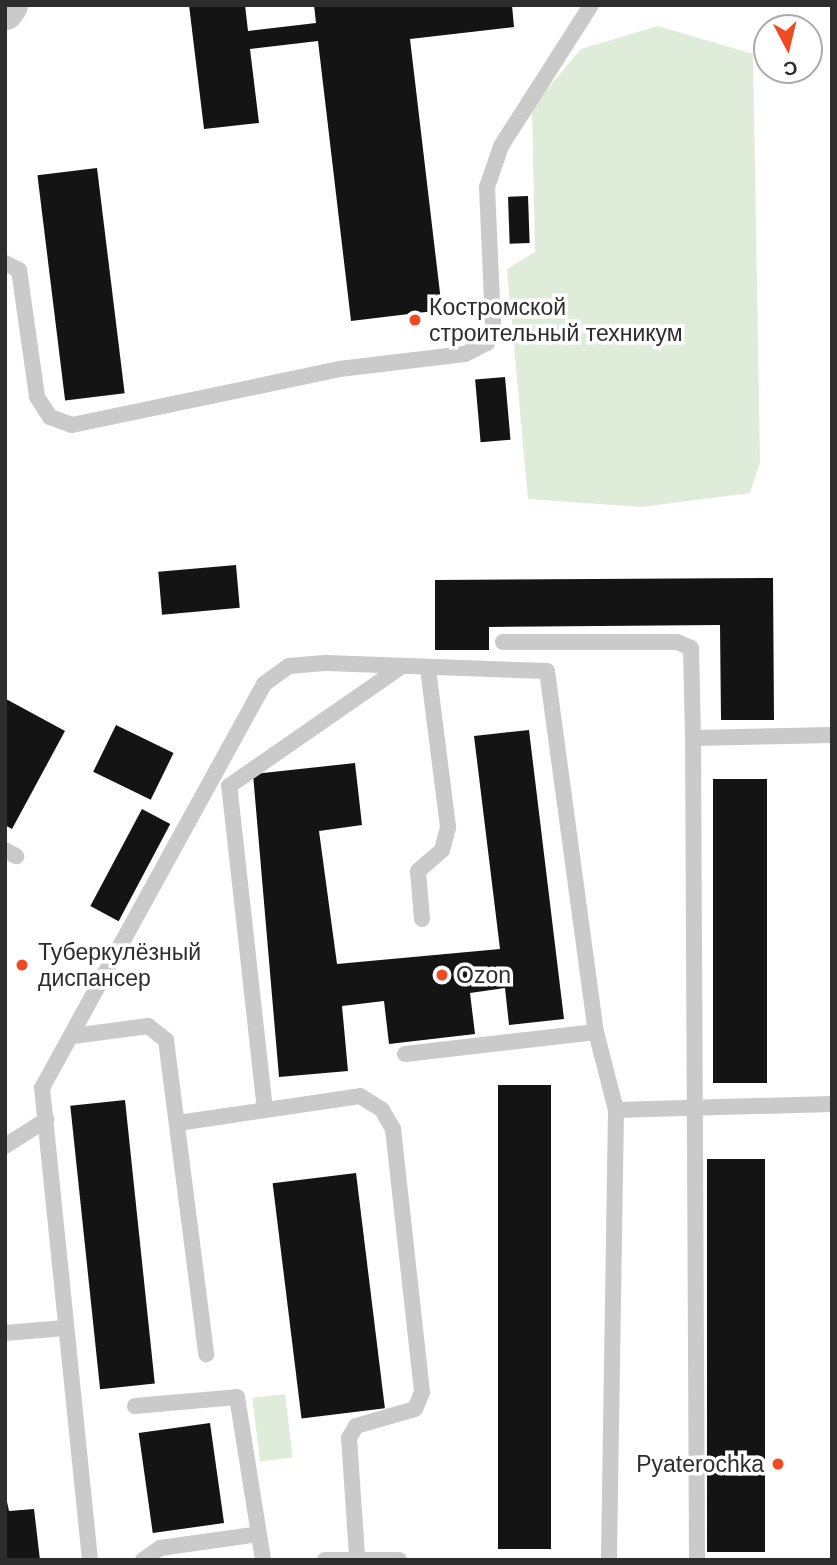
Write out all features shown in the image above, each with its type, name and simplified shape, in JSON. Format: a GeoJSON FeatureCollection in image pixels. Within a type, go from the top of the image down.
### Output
{"type":"FeatureCollection","features":[{"type":"Feature","properties":{"kind":"street"},"geometry":{"type":"LineString","coordinates":[[5,11],[9,5]]}},
{"type":"Feature","properties":{"kind":"lane"},"geometry":{"type":"LineString","coordinates":[[5,263],[19,270],[37,397],[50,417],[72,425],[339,369],[465,354],[487,343],[493,324],[487,187],[501,146],[592,5]]}},
{"type":"Feature","properties":{"kind":"lane"},"geometry":{"type":"LineString","coordinates":[[503,642],[677,642],[691,648],[697,1560]]}},
{"type":"Feature","properties":{"kind":"lane"},"geometry":{"type":"LineString","coordinates":[[558,643],[547,671],[596,1032],[616,1110],[609,1560]]}},
{"type":"Feature","properties":{"kind":"lane"},"geometry":{"type":"LineString","coordinates":[[90,1560],[42,1088],[275,671],[327,663],[547,671]]}},
{"type":"Feature","properties":{"kind":"lane"},"geometry":{"type":"LineString","coordinates":[[200,802],[229,786],[401,667]]}},
{"type":"Feature","properties":{"kind":"lane"},"geometry":{"type":"LineString","coordinates":[[422,919],[418,871],[442,850],[449,827],[428,668]]}},
{"type":"Feature","properties":{"kind":"lane"},"geometry":{"type":"LineString","coordinates":[[693,738],[832,735]]}},
{"type":"Feature","properties":{"kind":"lane"},"geometry":{"type":"LineString","coordinates":[[229,786],[265,1110]]}},
{"type":"Feature","properties":{"kind":"lane"},"geometry":{"type":"LineString","coordinates":[[73,1036],[160,1029],[178,1123],[206,1354]]}},
{"type":"Feature","properties":{"kind":"lane"},"geometry":{"type":"LineString","coordinates":[[405,1054],[596,1032]]}},
{"type":"Feature","properties":{"kind":"lane"},"geometry":{"type":"LineString","coordinates":[[178,1123],[359,1096],[382,1110],[393,1129],[422,1392],[409,1413],[356,1426],[349,1438],[357,1555]]}},
{"type":"Feature","properties":{"kind":"lane"},"geometry":{"type":"LineString","coordinates":[[616,1110],[694,1110],[832,1104]]}},
{"type":"Feature","properties":{"kind":"lane"},"geometry":{"type":"LineString","coordinates":[[5,1146],[46,1120]]}},
{"type":"Feature","properties":{"kind":"lane"},"geometry":{"type":"LineString","coordinates":[[5,1333],[65,1328]]}},
{"type":"Feature","properties":{"kind":"lane"},"geometry":{"type":"LineString","coordinates":[[135,1406],[237,1397],[263,1560]]}},
{"type":"Feature","properties":{"kind":"lane"},"geometry":{"type":"LineString","coordinates":[[143,1560],[160,1548],[259,1534]]}},
{"type":"Feature","properties":{"kind":"lane"},"geometry":{"type":"LineString","coordinates":[[325,1560],[357,1555],[399,1560]]}},
{"type":"Feature","properties":{"kind":"green space"},"geometry":{"type":"Polygon","coordinates":[[[658,26],[753,54],[760,462],[750,493],[641,507],[528,499],[507,269],[535,252],[532,107],[581,49],[658,26]]]}},
{"type":"Feature","properties":{"kind":"green space"},"geometry":{"type":"Polygon","coordinates":[[[285,1394],[293,1458],[260,1462],[252,1398],[285,1394]]]}},
{"type":"Feature","properties":{"kind":"building"},"geometry":{"type":"Polygon","coordinates":[[[189,5],[245,5],[248,31],[316,23],[314,5],[512,5],[514,27],[410,39],[442,310],[351,321],[318,41],[250,49],[259,123],[204,129],[189,5]]]}},
{"type":"Feature","properties":{"kind":"building"},"geometry":{"type":"Polygon","coordinates":[[[97,168],[125,393],[65,401],[37,175],[97,168]]]}},
{"type":"Feature","properties":{"kind":"building"},"geometry":{"type":"Polygon","coordinates":[[[528,196],[530,243],[510,244],[508,197],[528,196]]]}},
{"type":"Feature","properties":{"kind":"building"},"geometry":{"type":"Polygon","coordinates":[[[505,377],[510,440],[481,442],[475,380],[505,377]]]}},
{"type":"Feature","properties":{"kind":"building"},"geometry":{"type":"Polygon","coordinates":[[[236,565],[240,608],[162,615],[158,572],[236,565]]]}},
{"type":"Feature","properties":{"kind":"building"},"geometry":{"type":"Polygon","coordinates":[[[773,578],[774,720],[721,720],[720,625],[489,627],[489,650],[435,650],[435,580],[773,578]]]}},
{"type":"Feature","properties":{"kind":"building"},"geometry":{"type":"Polygon","coordinates":[[[6,699],[65,731],[12,829],[5,825],[6,699]]]}},
{"type":"Feature","properties":{"kind":"building"},"geometry":{"type":"Polygon","coordinates":[[[116,725],[174,753],[151,800],[93,772],[116,725]]]}},
{"type":"Feature","properties":{"kind":"building"},"geometry":{"type":"Polygon","coordinates":[[[529,730],[564,1019],[509,1025],[505,988],[470,993],[475,1034],[389,1044],[384,1001],[342,1006],[348,1071],[279,1077],[253,774],[355,763],[362,825],[319,831],[337,964],[500,949],[474,736],[529,730]]]}},
{"type":"Feature","properties":{"kind":"building"},"geometry":{"type":"Polygon","coordinates":[[[713,779],[767,779],[767,1083],[713,1083],[713,779]]]}},
{"type":"Feature","properties":{"kind":"building"},"geometry":{"type":"Polygon","coordinates":[[[142,809],[170,824],[119,921],[90,906],[142,809]]]}},
{"type":"Feature","properties":{"kind":"building"},"geometry":{"type":"Polygon","coordinates":[[[498,1085],[551,1085],[551,1549],[498,1549],[498,1085]]]}},
{"type":"Feature","properties":{"kind":"building"},"geometry":{"type":"Polygon","coordinates":[[[125,1100],[155,1383],[100,1389],[70,1106],[125,1100]]]}},
{"type":"Feature","properties":{"kind":"building"},"geometry":{"type":"Polygon","coordinates":[[[707,1159],[765,1159],[765,1552],[707,1552],[707,1159]]]}},
{"type":"Feature","properties":{"kind":"building"},"geometry":{"type":"Polygon","coordinates":[[[356,1173],[385,1408],[302,1418],[273,1183],[356,1173]]]}},
{"type":"Feature","properties":{"kind":"building"},"geometry":{"type":"Polygon","coordinates":[[[210,1423],[224,1523],[153,1533],[139,1433],[210,1423]]]}},
{"type":"Feature","properties":{"kind":"building"},"geometry":{"type":"Polygon","coordinates":[[[5,1492],[9,1511],[34,1509],[40,1560],[5,1560],[5,1492]]]}},
{"type":"Feature","properties":{"kind":"place","name":"Костромской строительный техникум"},"geometry":{"type":"Point","coordinates":[415,320]}},
{"type":"Feature","properties":{"kind":"place","name":"Туберкулёзный диспансер"},"geometry":{"type":"Point","coordinates":[22,965]}},
{"type":"Feature","properties":{"kind":"place","name":"Ozon"},"geometry":{"type":"Point","coordinates":[442,975]}},
{"type":"Feature","properties":{"kind":"place","name":"Pyaterochka"},"geometry":{"type":"Point","coordinates":[778,1464]}}]}
